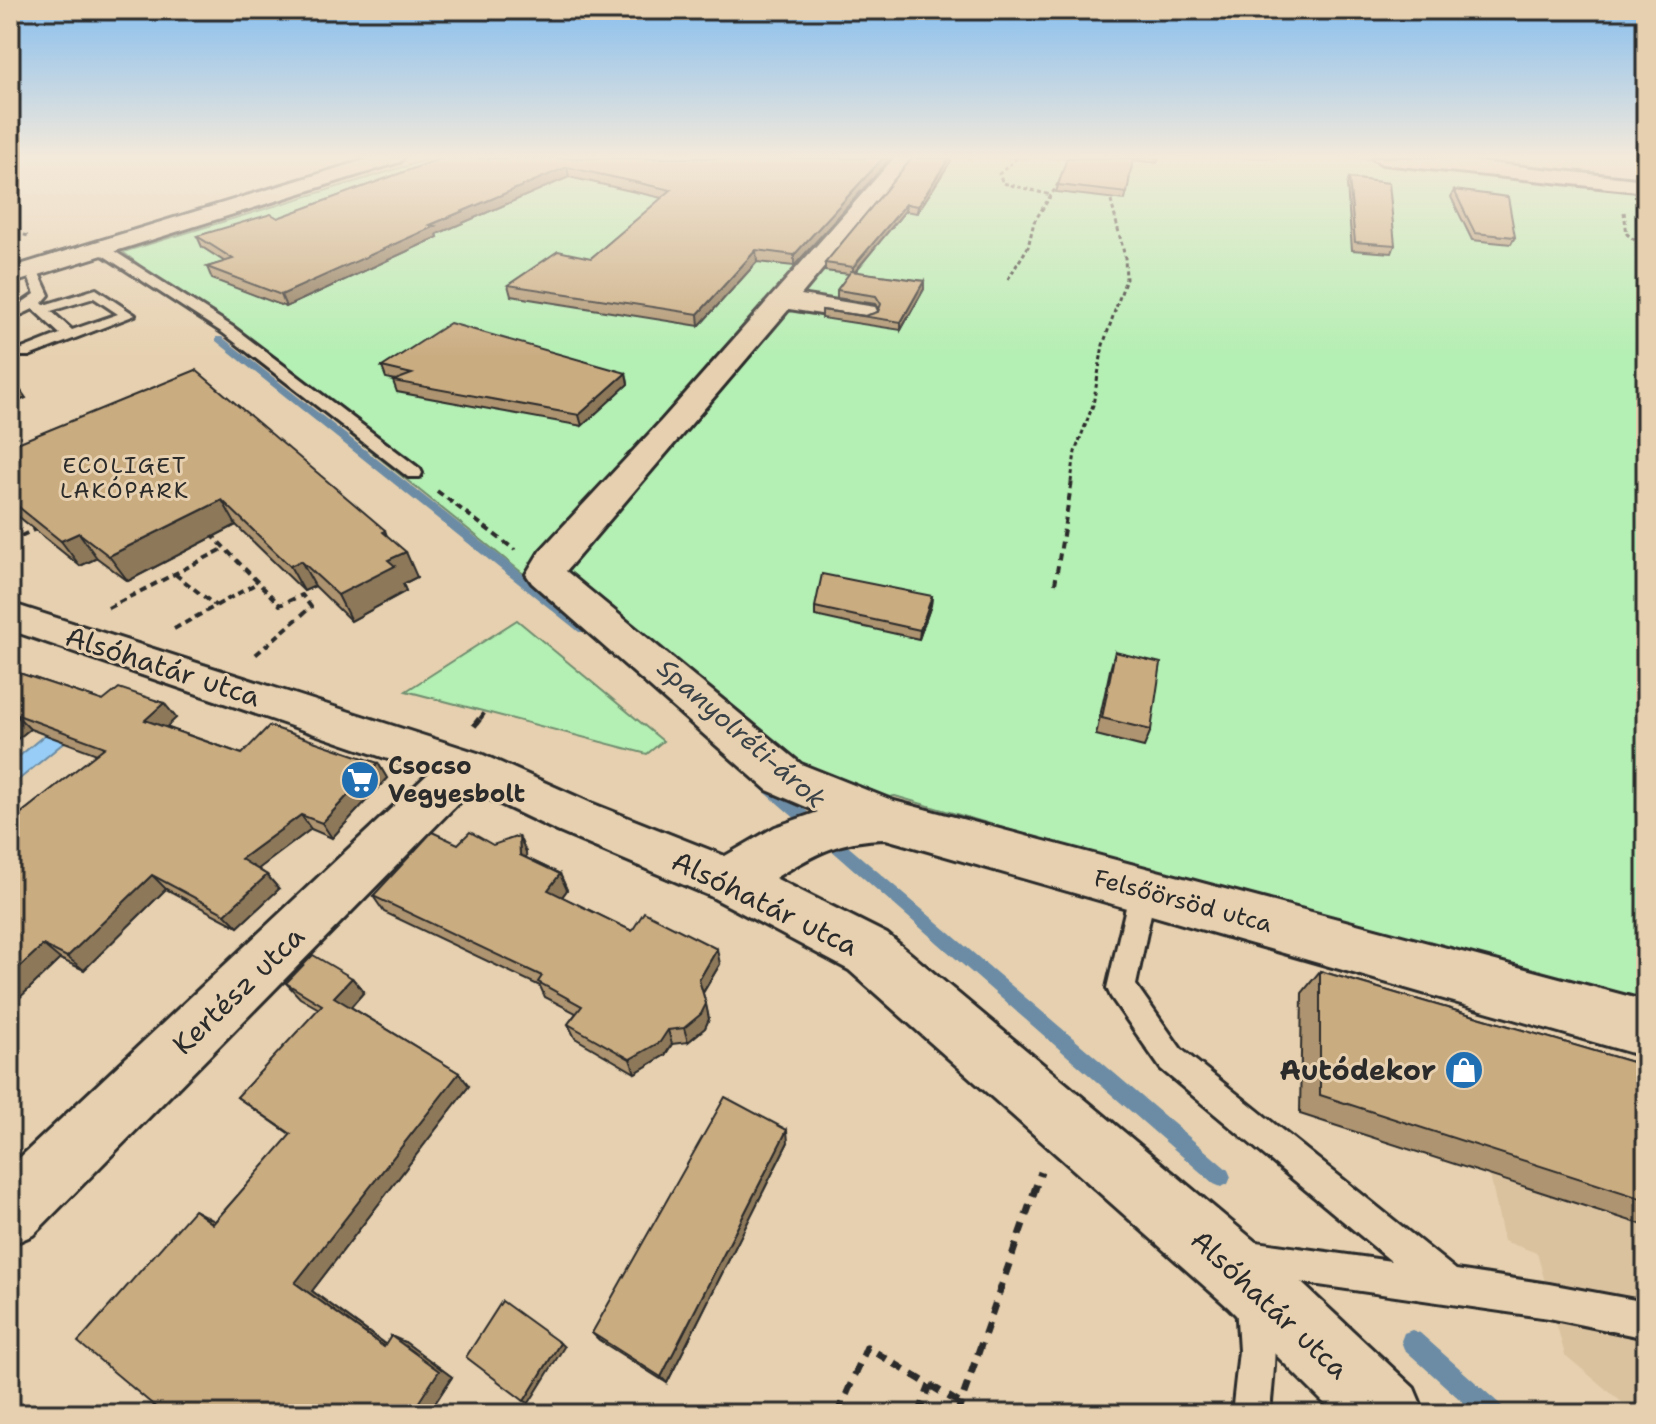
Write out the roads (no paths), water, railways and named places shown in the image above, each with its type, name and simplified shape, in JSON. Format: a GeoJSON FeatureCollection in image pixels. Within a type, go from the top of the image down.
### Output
{"type":"FeatureCollection","features":[{"type":"Feature","properties":{"kind":"street"},"geometry":{"type":"LineString","coordinates":[[20,272],[99,247],[143,239],[188,224]]}},
{"type":"Feature","properties":{"kind":"street"},"geometry":{"type":"LineString","coordinates":[[847,224],[673,427],[553,559],[545,574],[784,777],[870,819]]}},
{"type":"Feature","properties":{"kind":"street"},"geometry":{"type":"LineString","coordinates":[[781,300],[865,313]]}},
{"type":"Feature","properties":{"kind":"street","name":"Alsóhatár utca"},"geometry":{"type":"LineString","coordinates":[[10,616],[469,748],[574,817],[728,880],[868,952],[1234,1268],[1388,1414]]}},
{"type":"Feature","properties":{"kind":"street","name":"Kertész utca"},"geometry":{"type":"LineString","coordinates":[[10,1212],[469,748]]}},
{"type":"Feature","properties":{"kind":"street"},"geometry":{"type":"LineString","coordinates":[[728,880],[793,842],[870,819]]}},
{"type":"Feature","properties":{"kind":"street","name":"Felsőörsöd utca"},"geometry":{"type":"LineString","coordinates":[[870,819],[1143,890],[1646,1029]]}},
{"type":"Feature","properties":{"kind":"lane"},"geometry":{"type":"LineString","coordinates":[[99,247],[228,330],[414,473]]}},
{"type":"Feature","properties":{"kind":"lane"},"geometry":{"type":"LineString","coordinates":[[20,272],[36,275],[39,304],[70,335]]}},
{"type":"Feature","properties":{"kind":"lane"},"geometry":{"type":"LineString","coordinates":[[10,316],[39,304],[85,313],[70,335],[24,353],[10,352]]}},
{"type":"Feature","properties":{"kind":"lane"},"geometry":{"type":"LineString","coordinates":[[1143,890],[1121,988],[1171,1059],[1449,1287]]}},
{"type":"Feature","properties":{"kind":"lane"},"geometry":{"type":"LineString","coordinates":[[1251,1414],[1257,1351],[1234,1268],[1449,1287],[1549,1301],[1646,1320]]}},
{"type":"Feature","properties":{"kind":"water"},"geometry":{"type":"Polygon","coordinates":[[[47,733],[67,740],[10,787],[10,764],[47,733]]]}},
{"type":"Feature","properties":{"kind":"waterway","name":"Spanyolréti-árok"},"geometry":{"type":"LineString","coordinates":[[219,339],[584,629]]}},
{"type":"Feature","properties":{"kind":"waterway","name":"Spanyolréti-árok"},"geometry":{"type":"LineString","coordinates":[[764,783],[1221,1177]]}},
{"type":"Feature","properties":{"kind":"waterway","name":"Spanyolréti-árok"},"geometry":{"type":"LineString","coordinates":[[1412,1341],[1494,1414]]}},
{"type":"Feature","properties":{"kind":"place","name":"Csocso Vegyesbolt"},"geometry":{"type":"Point","coordinates":[360,780]}},
{"type":"Feature","properties":{"kind":"place","name":"Autódekor"},"geometry":{"type":"Point","coordinates":[1464,1070]}},
{"type":"Feature","properties":{"kind":"district","name":"ECOLIGET LAKÓPARK"},"geometry":{"type":"Point","coordinates":[125,478]}}]}
